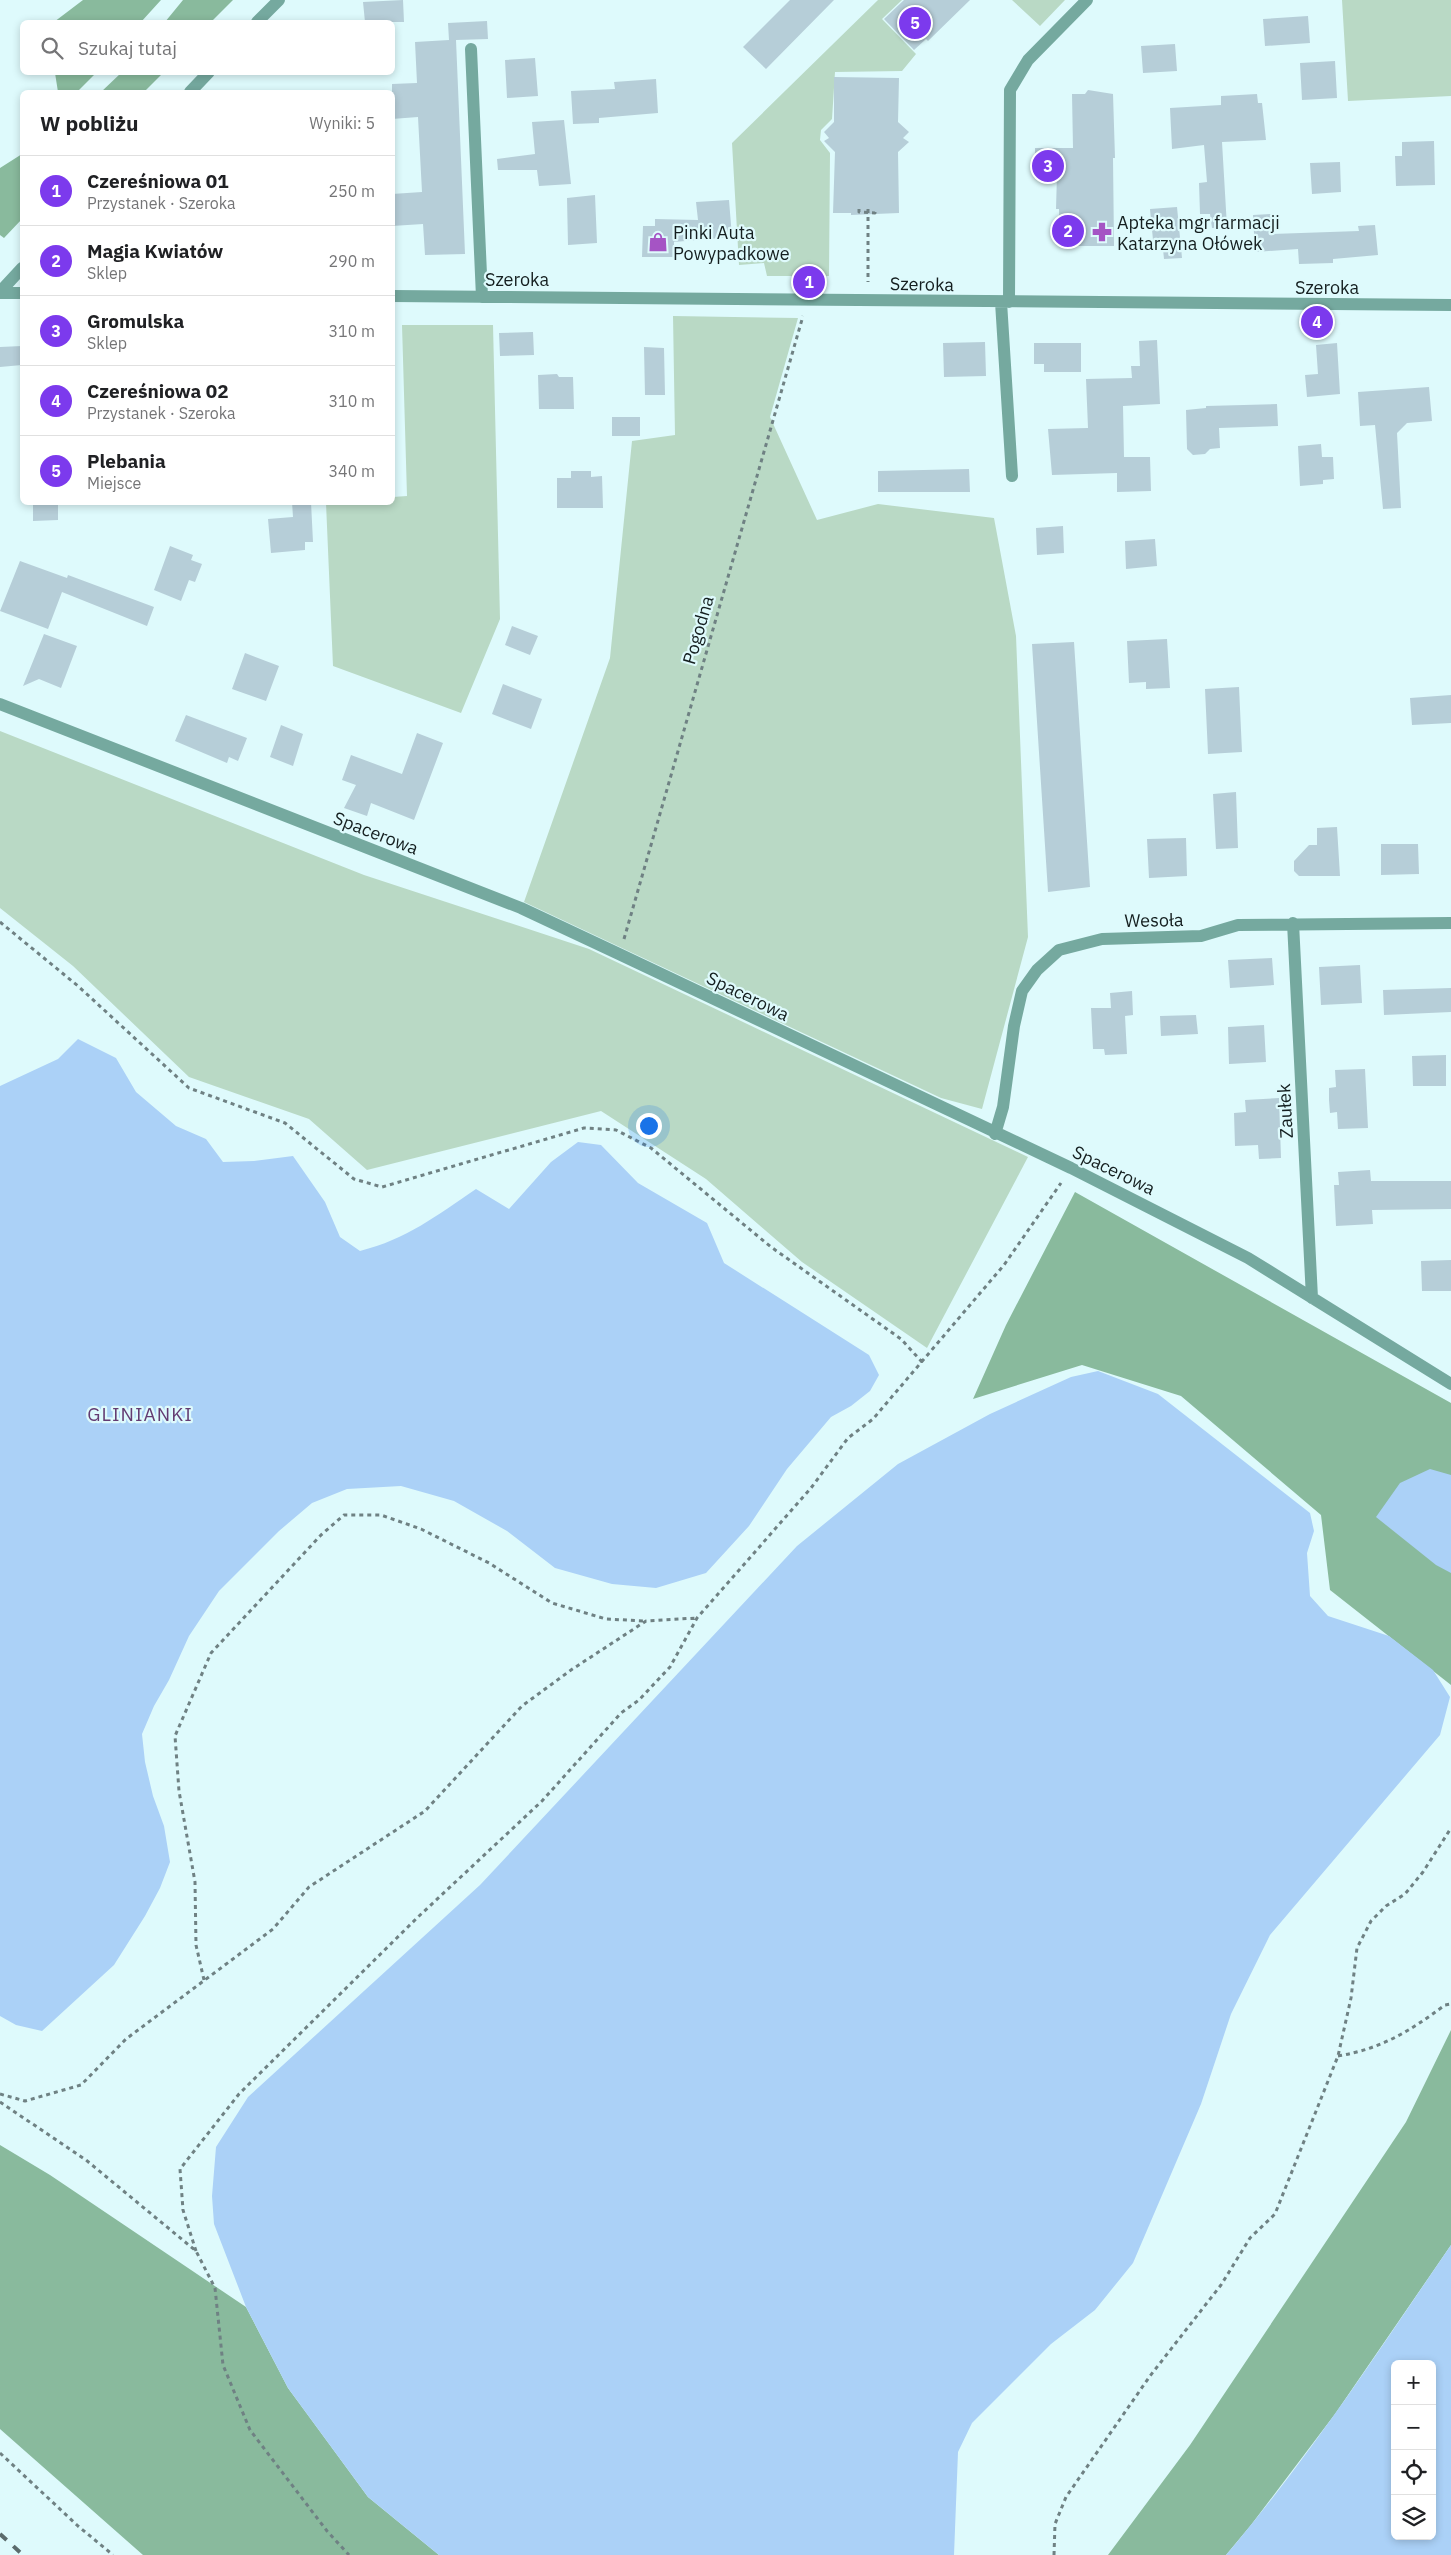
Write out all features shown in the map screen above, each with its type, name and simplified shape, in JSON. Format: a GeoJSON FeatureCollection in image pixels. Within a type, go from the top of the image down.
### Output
{"type":"FeatureCollection","features":[{"type":"Feature","properties":{"kind":"street"},"geometry":{"type":"LineString","coordinates":[[259,20],[279,0]]}},
{"type":"Feature","properties":{"kind":"street"},"geometry":{"type":"LineString","coordinates":[[1012,476],[1005,302],[1010,90],[1028,60],[1087,0]]}},
{"type":"Feature","properties":{"kind":"street"},"geometry":{"type":"LineString","coordinates":[[471,49],[482,297]]}},
{"type":"Feature","properties":{"kind":"street"},"geometry":{"type":"LineString","coordinates":[[192,90],[206,75]]}},
{"type":"Feature","properties":{"kind":"street"},"geometry":{"type":"LineString","coordinates":[[0,292],[20,270]]}},
{"type":"Feature","properties":{"kind":"street"},"geometry":{"type":"LineString","coordinates":[[0,292],[20,293]]}},
{"type":"Feature","properties":{"kind":"street","name":"Szeroka"},"geometry":{"type":"LineString","coordinates":[[395,296],[1451,305]]}},
{"type":"Feature","properties":{"kind":"street","name":"Spacerowa"},"geometry":{"type":"LineString","coordinates":[[0,704],[521,908],[995,1134],[1071,1168],[1248,1258],[1451,1384]]}},
{"type":"Feature","properties":{"kind":"street","name":"Zaułek"},"geometry":{"type":"LineString","coordinates":[[1293,923],[1312,1298]]}},
{"type":"Feature","properties":{"kind":"street","name":"Wesoła"},"geometry":{"type":"LineString","coordinates":[[995,1134],[1003,1107],[1014,1026],[1022,991],[1037,970],[1059,950],[1102,939],[1201,936],[1238,925],[1451,923]]}},
{"type":"Feature","properties":{"kind":"path"},"geometry":{"type":"LineString","coordinates":[[859,209],[859,212],[875,212],[875,209]]}},
{"type":"Feature","properties":{"kind":"path"},"geometry":{"type":"LineString","coordinates":[[868,211],[868,286]]}},
{"type":"Feature","properties":{"kind":"path","name":"Pogodna"},"geometry":{"type":"LineString","coordinates":[[619,954],[803,314]]}},
{"type":"Feature","properties":{"kind":"path"},"geometry":{"type":"LineString","coordinates":[[0,922],[78,986],[189,1088],[285,1123],[354,1179],[382,1187],[584,1128],[616,1130],[651,1148],[771,1247],[901,1339],[922,1362]]}},
{"type":"Feature","properties":{"kind":"path"},"geometry":{"type":"LineString","coordinates":[[349,2555],[327,2531],[250,2430],[223,2365],[215,2288],[196,2251],[183,2210],[180,2168],[238,2094],[411,1924],[542,1801],[622,1713],[639,1700],[670,1667],[697,1618],[812,1488],[848,1438],[873,1419],[1004,1265],[1071,1168]]}},
{"type":"Feature","properties":{"kind":"path"},"geometry":{"type":"LineString","coordinates":[[204,1980],[196,1945],[195,1882],[179,1791],[175,1736],[210,1653],[321,1535],[344,1516],[381,1515],[421,1528],[489,1563],[552,1602],[606,1619],[646,1622],[697,1618]]}},
{"type":"Feature","properties":{"kind":"path"},"geometry":{"type":"LineString","coordinates":[[0,2094],[25,2101],[80,2085],[126,2039],[273,1929],[309,1887],[425,1811],[522,1706],[571,1670],[646,1622]]}},
{"type":"Feature","properties":{"kind":"path"},"geometry":{"type":"LineString","coordinates":[[1054,2555],[1055,2524],[1066,2498],[1150,2376],[1221,2285],[1250,2238],[1275,2214],[1338,2056],[1351,1998],[1357,1948],[1371,1921],[1386,1906],[1405,1894],[1423,1872],[1451,1828]]}},
{"type":"Feature","properties":{"kind":"path"},"geometry":{"type":"LineString","coordinates":[[1338,2056],[1366,2051],[1412,2029],[1446,2005],[1451,2004]]}},
{"type":"Feature","properties":{"kind":"path"},"geometry":{"type":"LineString","coordinates":[[0,2102],[86,2160],[196,2251]]}},
{"type":"Feature","properties":{"kind":"path"},"geometry":{"type":"LineString","coordinates":[[0,2453],[78,2526],[113,2555]]}},
{"type":"Feature","properties":{"kind":"green space"},"geometry":{"type":"Polygon","coordinates":[[[83,0],[161,0],[143,20],[57,20],[83,0]]]}},
{"type":"Feature","properties":{"kind":"green space"},"geometry":{"type":"Polygon","coordinates":[[[183,0],[233,0],[213,20],[167,20],[183,0]]]}},
{"type":"Feature","properties":{"kind":"green space"},"geometry":{"type":"Polygon","coordinates":[[[878,0],[902,0],[882,19],[916,54],[902,71],[835,72],[832,119],[821,130],[820,140],[830,153],[829,276],[767,276],[764,263],[739,265],[732,143],[878,0]]]}},
{"type":"Feature","properties":{"kind":"green space"},"geometry":{"type":"Polygon","coordinates":[[[1012,0],[1065,0],[1040,26],[1012,0]]]}},
{"type":"Feature","properties":{"kind":"green space"},"geometry":{"type":"Polygon","coordinates":[[[1342,0],[1451,0],[1451,96],[1348,101],[1342,0]]]}},
{"type":"Feature","properties":{"kind":"green space"},"geometry":{"type":"Polygon","coordinates":[[[55,75],[94,75],[79,90],[58,90],[55,75]]]}},
{"type":"Feature","properties":{"kind":"green space"},"geometry":{"type":"Polygon","coordinates":[[[119,75],[161,75],[146,90],[103,90],[119,75]]]}},
{"type":"Feature","properties":{"kind":"green space"},"geometry":{"type":"Polygon","coordinates":[[[20,155],[20,221],[4,238],[0,235],[0,168],[20,155]]]}},
{"type":"Feature","properties":{"kind":"green space"},"geometry":{"type":"Polygon","coordinates":[[[673,316],[798,318],[770,417],[817,520],[878,504],[994,518],[1016,636],[1028,937],[982,1109],[941,1098],[524,902],[610,658],[632,441],[675,435],[673,316]]]}},
{"type":"Feature","properties":{"kind":"green space"},"geometry":{"type":"Polygon","coordinates":[[[402,325],[493,325],[500,619],[461,713],[333,666],[326,505],[395,505],[395,497],[407,496],[402,325]]]}},
{"type":"Feature","properties":{"kind":"green space"},"geometry":{"type":"Polygon","coordinates":[[[0,731],[364,875],[589,949],[1028,1157],[927,1348],[802,1262],[706,1179],[601,1111],[367,1170],[309,1119],[189,1077],[73,966],[0,908],[0,731]]]}},
{"type":"Feature","properties":{"kind":"green space"},"geometry":{"type":"Polygon","coordinates":[[[1075,1192],[1451,1403],[1451,1685],[1330,1590],[1321,1515],[1181,1396],[1082,1365],[973,1399],[1006,1325],[1075,1192]]]}},
{"type":"Feature","properties":{"kind":"green space"},"geometry":{"type":"Polygon","coordinates":[[[1451,2030],[1451,2245],[1335,2414],[1226,2555],[1108,2555],[1190,2445],[1406,2122],[1451,2030]]]}},
{"type":"Feature","properties":{"kind":"green space"},"geometry":{"type":"Polygon","coordinates":[[[0,2145],[50,2175],[246,2307],[288,2388],[368,2497],[439,2555],[143,2555],[0,2429],[0,2145]]]}},
{"type":"Feature","properties":{"kind":"water"},"geometry":{"type":"Polygon","coordinates":[[[78,1039],[116,1058],[136,1092],[176,1126],[206,1139],[223,1162],[254,1161],[293,1156],[325,1202],[340,1237],[360,1251],[392,1240],[421,1226],[476,1189],[509,1209],[551,1162],[578,1142],[601,1145],[638,1183],[707,1223],[724,1263],[869,1355],[879,1375],[870,1391],[851,1406],[831,1417],[787,1469],[749,1526],[706,1573],[656,1588],[612,1584],[555,1568],[507,1531],[454,1501],[401,1486],[347,1489],[312,1503],[279,1531],[219,1591],[189,1636],[142,1734],[145,1762],[153,1796],[164,1826],[170,1862],[160,1888],[145,1916],[114,1965],[42,2031],[16,2025],[0,2016],[0,1086],[58,1059],[78,1039]]]}},
{"type":"Feature","properties":{"kind":"water"},"geometry":{"type":"Polygon","coordinates":[[[1098,1371],[1158,1394],[1310,1513],[1314,1531],[1307,1553],[1310,1596],[1328,1616],[1389,1636],[1433,1670],[1450,1697],[1440,1735],[1270,1935],[1231,2014],[1201,2104],[1133,2263],[1095,2310],[1051,2344],[972,2423],[958,2452],[954,2555],[439,2555],[368,2497],[288,2388],[246,2307],[214,2224],[212,2196],[216,2147],[248,2097],[480,1885],[797,1546],[898,1464],[990,1414],[1071,1377],[1098,1371]]]}},
{"type":"Feature","properties":{"kind":"water"},"geometry":{"type":"Polygon","coordinates":[[[1430,1469],[1451,1475],[1451,1573],[1436,1565],[1376,1517],[1400,1483],[1430,1469]]]}},
{"type":"Feature","properties":{"kind":"water"},"geometry":{"type":"Polygon","coordinates":[[[1451,2245],[1451,2555],[1226,2555],[1315,2442],[1451,2245]]]}},
{"type":"Feature","properties":{"kind":"building"},"geometry":{"type":"Polygon","coordinates":[[[403,0],[404,22],[395,22],[395,20],[365,20],[363,2],[403,0]]]}},
{"type":"Feature","properties":{"kind":"building"},"geometry":{"type":"Polygon","coordinates":[[[790,0],[834,0],[766,69],[743,47],[790,0]]]}},
{"type":"Feature","properties":{"kind":"building"},"geometry":{"type":"Polygon","coordinates":[[[904,0],[970,0],[928,41],[926,39],[914,50],[884,19],[904,0]]]}},
{"type":"Feature","properties":{"kind":"building"},"geometry":{"type":"Polygon","coordinates":[[[1308,16],[1310,43],[1265,46],[1263,19],[1308,16]]]}},
{"type":"Feature","properties":{"kind":"building"},"geometry":{"type":"Polygon","coordinates":[[[487,21],[488,39],[456,40],[465,254],[425,255],[423,224],[395,226],[395,194],[422,192],[418,117],[395,119],[395,90],[392,90],[392,84],[417,83],[415,42],[449,40],[448,23],[487,21]]]}},
{"type":"Feature","properties":{"kind":"building"},"geometry":{"type":"Polygon","coordinates":[[[1175,44],[1177,71],[1143,73],[1141,46],[1175,44]]]}},
{"type":"Feature","properties":{"kind":"building"},"geometry":{"type":"Polygon","coordinates":[[[535,58],[538,96],[507,98],[505,60],[535,58]]]}},
{"type":"Feature","properties":{"kind":"building"},"geometry":{"type":"Polygon","coordinates":[[[1335,61],[1337,98],[1302,100],[1300,63],[1335,61]]]}},
{"type":"Feature","properties":{"kind":"building"},"geometry":{"type":"Polygon","coordinates":[[[834,77],[899,78],[898,122],[909,132],[903,138],[909,142],[898,152],[899,213],[851,215],[851,213],[833,213],[835,152],[824,141],[829,138],[824,132],[834,122],[834,77]]]}},
{"type":"Feature","properties":{"kind":"building"},"geometry":{"type":"Polygon","coordinates":[[[656,79],[658,113],[599,118],[599,123],[573,124],[571,91],[615,89],[614,82],[656,79]]]}},
{"type":"Feature","properties":{"kind":"building"},"geometry":{"type":"Polygon","coordinates":[[[1088,90],[1113,94],[1115,158],[1113,158],[1114,246],[1060,246],[1059,209],[1056,209],[1057,174],[1035,174],[1035,148],[1073,148],[1072,94],[1085,94],[1088,90]]]}},
{"type":"Feature","properties":{"kind":"building"},"geometry":{"type":"Polygon","coordinates":[[[1257,94],[1258,103],[1262,103],[1266,140],[1222,142],[1227,227],[1212,228],[1210,214],[1200,214],[1199,183],[1207,182],[1204,145],[1172,149],[1170,108],[1221,105],[1221,96],[1257,94]]]}},
{"type":"Feature","properties":{"kind":"building"},"geometry":{"type":"Polygon","coordinates":[[[564,120],[571,184],[539,186],[537,170],[498,170],[497,159],[535,154],[532,122],[564,120]]]}},
{"type":"Feature","properties":{"kind":"building"},"geometry":{"type":"Polygon","coordinates":[[[1434,141],[1435,185],[1396,186],[1395,156],[1402,156],[1402,142],[1434,141]]]}},
{"type":"Feature","properties":{"kind":"building"},"geometry":{"type":"Polygon","coordinates":[[[1340,162],[1341,192],[1312,194],[1310,163],[1340,162]]]}},
{"type":"Feature","properties":{"kind":"building"},"geometry":{"type":"Polygon","coordinates":[[[595,195],[597,243],[568,245],[567,198],[595,195]]]}},
{"type":"Feature","properties":{"kind":"building"},"geometry":{"type":"Polygon","coordinates":[[[729,200],[732,237],[674,242],[674,257],[642,257],[643,226],[655,226],[655,219],[698,220],[696,202],[729,200]]]}},
{"type":"Feature","properties":{"kind":"building"},"geometry":{"type":"Polygon","coordinates":[[[1177,207],[1182,258],[1164,259],[1162,239],[1153,240],[1150,209],[1177,207]]]}},
{"type":"Feature","properties":{"kind":"building"},"geometry":{"type":"Polygon","coordinates":[[[1271,214],[1272,234],[1359,231],[1358,226],[1375,225],[1378,255],[1333,259],[1333,263],[1299,264],[1298,249],[1255,252],[1253,215],[1271,214]]]}},
{"type":"Feature","properties":{"kind":"building"},"geometry":{"type":"Polygon","coordinates":[[[533,332],[534,355],[500,356],[499,333],[533,332]]]}},
{"type":"Feature","properties":{"kind":"building"},"geometry":{"type":"Polygon","coordinates":[[[1157,340],[1160,404],[1123,406],[1124,457],[1150,457],[1151,491],[1117,492],[1117,473],[1052,475],[1048,429],[1088,428],[1086,379],[1132,378],[1131,366],[1140,366],[1139,341],[1157,340]]]}},
{"type":"Feature","properties":{"kind":"building"},"geometry":{"type":"Polygon","coordinates":[[[985,342],[986,376],[944,377],[943,343],[985,342]]]}},
{"type":"Feature","properties":{"kind":"building"},"geometry":{"type":"Polygon","coordinates":[[[1034,343],[1081,343],[1081,372],[1044,372],[1044,364],[1034,364],[1034,343]]]}},
{"type":"Feature","properties":{"kind":"building"},"geometry":{"type":"Polygon","coordinates":[[[1337,343],[1340,394],[1307,397],[1305,375],[1318,374],[1316,345],[1337,343]]]}},
{"type":"Feature","properties":{"kind":"building"},"geometry":{"type":"Polygon","coordinates":[[[20,346],[20,365],[0,367],[0,347],[20,346]]]}},
{"type":"Feature","properties":{"kind":"building"},"geometry":{"type":"Polygon","coordinates":[[[644,347],[664,348],[665,395],[645,395],[644,347]]]}},
{"type":"Feature","properties":{"kind":"building"},"geometry":{"type":"Polygon","coordinates":[[[557,374],[559,377],[573,377],[574,409],[539,409],[538,375],[557,374]]]}},
{"type":"Feature","properties":{"kind":"building"},"geometry":{"type":"Polygon","coordinates":[[[1429,387],[1432,421],[1407,423],[1397,433],[1401,508],[1383,509],[1375,425],[1360,426],[1358,392],[1429,387]]]}},
{"type":"Feature","properties":{"kind":"building"},"geometry":{"type":"Polygon","coordinates":[[[1277,404],[1278,426],[1219,428],[1220,448],[1210,449],[1205,454],[1193,455],[1187,449],[1186,410],[1206,408],[1206,406],[1277,404]]]}},
{"type":"Feature","properties":{"kind":"building"},"geometry":{"type":"Polygon","coordinates":[[[612,417],[640,417],[640,436],[612,436],[612,417]]]}},
{"type":"Feature","properties":{"kind":"building"},"geometry":{"type":"Polygon","coordinates":[[[1321,444],[1322,457],[1333,457],[1334,479],[1323,480],[1323,484],[1300,486],[1298,446],[1321,444]]]}},
{"type":"Feature","properties":{"kind":"building"},"geometry":{"type":"Polygon","coordinates":[[[969,469],[970,492],[878,492],[878,471],[969,469]]]}},
{"type":"Feature","properties":{"kind":"building"},"geometry":{"type":"Polygon","coordinates":[[[571,471],[591,471],[591,477],[602,476],[603,508],[557,508],[557,478],[571,478],[571,471]]]}},
{"type":"Feature","properties":{"kind":"building"},"geometry":{"type":"Polygon","coordinates":[[[33,505],[58,505],[58,520],[33,521],[33,505]]]}},
{"type":"Feature","properties":{"kind":"building"},"geometry":{"type":"Polygon","coordinates":[[[292,505],[311,505],[313,542],[305,542],[305,550],[271,553],[268,519],[293,517],[292,505]]]}},
{"type":"Feature","properties":{"kind":"building"},"geometry":{"type":"Polygon","coordinates":[[[1063,526],[1064,553],[1037,555],[1036,528],[1063,526]]]}},
{"type":"Feature","properties":{"kind":"building"},"geometry":{"type":"Polygon","coordinates":[[[1155,539],[1157,566],[1126,569],[1125,541],[1155,539]]]}},
{"type":"Feature","properties":{"kind":"building"},"geometry":{"type":"Polygon","coordinates":[[[170,546],[193,555],[191,560],[202,564],[195,582],[189,580],[181,601],[154,590],[170,546]]]}},
{"type":"Feature","properties":{"kind":"building"},"geometry":{"type":"Polygon","coordinates":[[[20,561],[67,578],[68,575],[154,607],[147,626],[62,592],[48,629],[0,611],[20,561]]]}},
{"type":"Feature","properties":{"kind":"building"},"geometry":{"type":"Polygon","coordinates":[[[512,626],[538,636],[530,655],[505,645],[512,626]]]}},
{"type":"Feature","properties":{"kind":"building"},"geometry":{"type":"Polygon","coordinates":[[[44,634],[77,646],[61,688],[39,679],[23,686],[44,634]]]}},
{"type":"Feature","properties":{"kind":"building"},"geometry":{"type":"Polygon","coordinates":[[[1167,639],[1170,688],[1146,689],[1146,682],[1129,683],[1127,641],[1167,639]]]}},
{"type":"Feature","properties":{"kind":"building"},"geometry":{"type":"Polygon","coordinates":[[[1074,642],[1090,887],[1048,892],[1032,644],[1074,642]]]}},
{"type":"Feature","properties":{"kind":"building"},"geometry":{"type":"Polygon","coordinates":[[[245,653],[279,666],[266,701],[232,689],[245,653]]]}},
{"type":"Feature","properties":{"kind":"building"},"geometry":{"type":"Polygon","coordinates":[[[503,684],[542,699],[531,729],[492,714],[503,684]]]}},
{"type":"Feature","properties":{"kind":"building"},"geometry":{"type":"Polygon","coordinates":[[[1239,687],[1242,752],[1208,754],[1205,689],[1239,687]]]}},
{"type":"Feature","properties":{"kind":"building"},"geometry":{"type":"Polygon","coordinates":[[[1451,695],[1451,723],[1412,725],[1410,698],[1451,695]]]}},
{"type":"Feature","properties":{"kind":"building"},"geometry":{"type":"Polygon","coordinates":[[[186,715],[247,738],[238,761],[229,757],[227,763],[175,741],[186,715]]]}},
{"type":"Feature","properties":{"kind":"building"},"geometry":{"type":"Polygon","coordinates":[[[281,725],[303,734],[293,766],[270,757],[281,725]]]}},
{"type":"Feature","properties":{"kind":"building"},"geometry":{"type":"Polygon","coordinates":[[[417,733],[443,743],[414,820],[371,803],[367,816],[344,808],[356,785],[342,780],[351,755],[402,774],[417,733]]]}},
{"type":"Feature","properties":{"kind":"building"},"geometry":{"type":"Polygon","coordinates":[[[1236,792],[1238,848],[1216,849],[1213,794],[1236,792]]]}},
{"type":"Feature","properties":{"kind":"building"},"geometry":{"type":"Polygon","coordinates":[[[1337,827],[1340,876],[1299,876],[1294,871],[1294,861],[1309,845],[1317,845],[1317,828],[1337,827]]]}},
{"type":"Feature","properties":{"kind":"building"},"geometry":{"type":"Polygon","coordinates":[[[1186,838],[1187,876],[1149,878],[1147,839],[1186,838]]]}},
{"type":"Feature","properties":{"kind":"building"},"geometry":{"type":"Polygon","coordinates":[[[1381,844],[1418,844],[1419,874],[1381,875],[1381,844]]]}},
{"type":"Feature","properties":{"kind":"building"},"geometry":{"type":"Polygon","coordinates":[[[1272,958],[1274,985],[1230,988],[1228,960],[1272,958]]]}},
{"type":"Feature","properties":{"kind":"building"},"geometry":{"type":"Polygon","coordinates":[[[1360,965],[1362,1003],[1321,1005],[1319,967],[1360,965]]]}},
{"type":"Feature","properties":{"kind":"building"},"geometry":{"type":"Polygon","coordinates":[[[1451,988],[1451,1012],[1384,1015],[1383,990],[1451,988]]]}},
{"type":"Feature","properties":{"kind":"building"},"geometry":{"type":"Polygon","coordinates":[[[1132,991],[1133,1015],[1125,1016],[1127,1054],[1105,1055],[1104,1049],[1093,1049],[1091,1008],[1111,1008],[1110,993],[1132,991]]]}},
{"type":"Feature","properties":{"kind":"building"},"geometry":{"type":"Polygon","coordinates":[[[1196,1015],[1198,1034],[1161,1036],[1160,1016],[1196,1015]]]}},
{"type":"Feature","properties":{"kind":"building"},"geometry":{"type":"Polygon","coordinates":[[[1264,1025],[1266,1062],[1229,1064],[1228,1027],[1264,1025]]]}},
{"type":"Feature","properties":{"kind":"building"},"geometry":{"type":"Polygon","coordinates":[[[1446,1055],[1446,1086],[1413,1086],[1412,1056],[1446,1055]]]}},
{"type":"Feature","properties":{"kind":"building"},"geometry":{"type":"Polygon","coordinates":[[[1365,1069],[1368,1128],[1338,1129],[1337,1112],[1330,1113],[1329,1100],[1329,1088],[1336,1087],[1335,1070],[1365,1069]]]}},
{"type":"Feature","properties":{"kind":"building"},"geometry":{"type":"Polygon","coordinates":[[[1279,1098],[1281,1158],[1259,1159],[1258,1145],[1235,1146],[1234,1113],[1246,1112],[1245,1100],[1279,1098]]]}},
{"type":"Feature","properties":{"kind":"building"},"geometry":{"type":"Polygon","coordinates":[[[1370,1170],[1371,1181],[1451,1181],[1451,1209],[1372,1210],[1373,1224],[1336,1226],[1334,1185],[1339,1185],[1338,1172],[1370,1170]]]}},
{"type":"Feature","properties":{"kind":"building"},"geometry":{"type":"Polygon","coordinates":[[[1451,1260],[1451,1291],[1422,1291],[1421,1261],[1451,1260]]]}},
{"type":"Feature","properties":{"kind":"railway"},"geometry":{"type":"LineString","coordinates":[[0,2534],[23,2555]]}},
{"type":"Feature","properties":{"kind":"place","name":"Plebania"},"geometry":{"type":"Point","coordinates":[915,23]}},
{"type":"Feature","properties":{"kind":"place","name":"Gromulska"},"geometry":{"type":"Point","coordinates":[1048,166]}},
{"type":"Feature","properties":{"kind":"place","name":"Magia Kwiatów"},"geometry":{"type":"Point","coordinates":[1068,231]}},
{"type":"Feature","properties":{"kind":"place","name":"Apteka mgr farmacji Katarzyna Ołówek"},"geometry":{"type":"Point","coordinates":[1102,232]}},
{"type":"Feature","properties":{"kind":"place","name":"Pinki Auta Powypadkowe"},"geometry":{"type":"Point","coordinates":[658,242]}},
{"type":"Feature","properties":{"kind":"place","name":"Czereśniowa 01"},"geometry":{"type":"Point","coordinates":[809,282]}},
{"type":"Feature","properties":{"kind":"place","name":"Czereśniowa 02"},"geometry":{"type":"Point","coordinates":[1317,322]}},
{"type":"Feature","properties":{"kind":"district","name":"GLINIANKI"},"geometry":{"type":"Point","coordinates":[140,1414]}}]}
